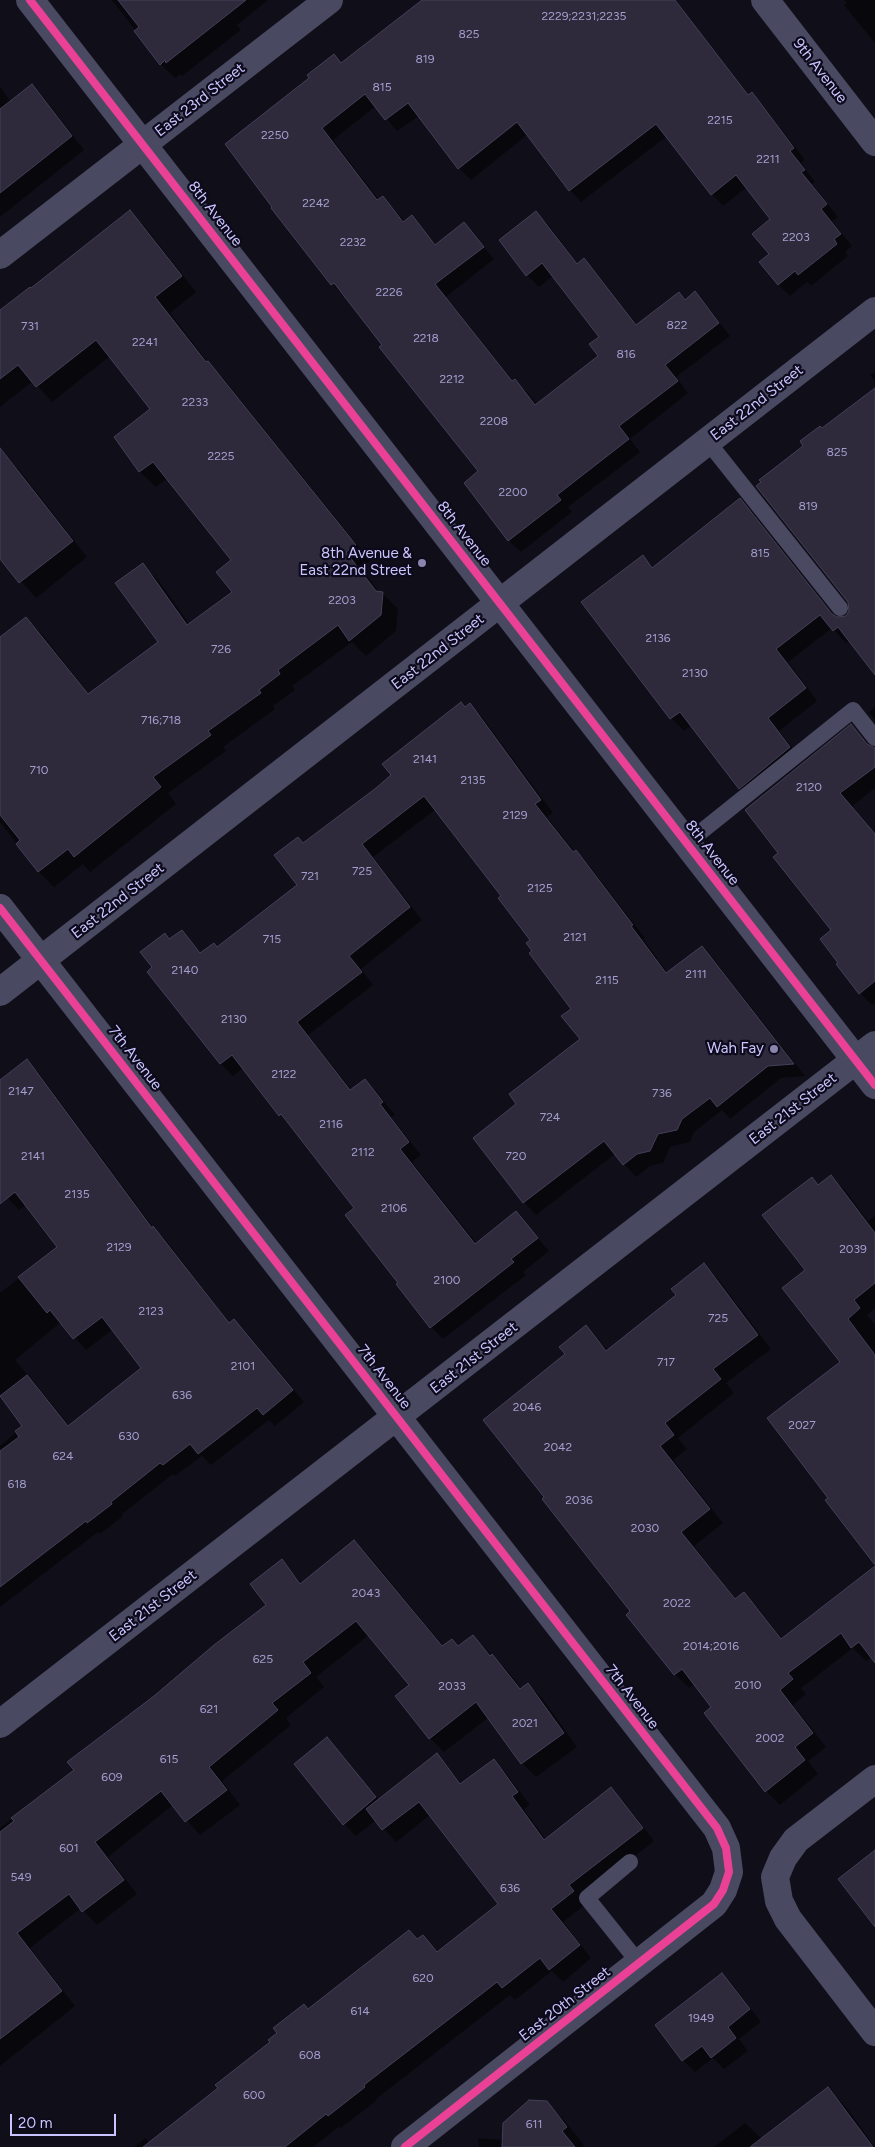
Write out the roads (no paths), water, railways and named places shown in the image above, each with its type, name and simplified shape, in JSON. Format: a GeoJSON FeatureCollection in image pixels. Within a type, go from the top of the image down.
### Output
{"type":"FeatureCollection","features":[{"type":"Feature","properties":{"kind":"street","name":"8th Avenue"},"geometry":{"type":"LineString","coordinates":[[30,0],[687,843],[866,1053],[875,1085]]}},
{"type":"Feature","properties":{"kind":"street","name":"East 23rd Street"},"geometry":{"type":"LineString","coordinates":[[0,255],[329,0]]}},
{"type":"Feature","properties":{"kind":"street","name":"9th Avenue"},"geometry":{"type":"LineString","coordinates":[[765,0],[875,142]]}},
{"type":"Feature","properties":{"kind":"street","name":"East 22nd Street"},"geometry":{"type":"LineString","coordinates":[[0,992],[875,311]]}},
{"type":"Feature","properties":{"kind":"street","name":"7th Avenue"},"geometry":{"type":"LineString","coordinates":[[0,908],[717,1828],[726,1848],[728,1872]]}},
{"type":"Feature","properties":{"kind":"street","name":"East 21st Street"},"geometry":{"type":"LineString","coordinates":[[0,1724],[866,1053]]}},
{"type":"Feature","properties":{"kind":"street"},"geometry":{"type":"LineString","coordinates":[[875,1779],[796,1840],[783,1858],[775,1877],[779,1901],[788,1920],[875,2032]]}},
{"type":"Feature","properties":{"kind":"street","name":"East 20th Street"},"geometry":{"type":"LineString","coordinates":[[404,2147],[714,1904],[723,1890],[728,1872]]}},
{"type":"Feature","properties":{"kind":"lane"},"geometry":{"type":"LineString","coordinates":[[708,442],[840,608]]}},
{"type":"Feature","properties":{"kind":"lane"},"geometry":{"type":"LineString","coordinates":[[687,843],[853,710],[875,738]]}},
{"type":"Feature","properties":{"kind":"lane"},"geometry":{"type":"LineString","coordinates":[[630,1862],[587,1898],[639,1963]]}},
{"type":"Feature","properties":{"kind":"place","name":"8th Avenue & East 22nd Street"},"geometry":{"type":"Point","coordinates":[422,563]}},
{"type":"Feature","properties":{"kind":"place","name":"Wah Fay"},"geometry":{"type":"Point","coordinates":[774,1049]}}]}
